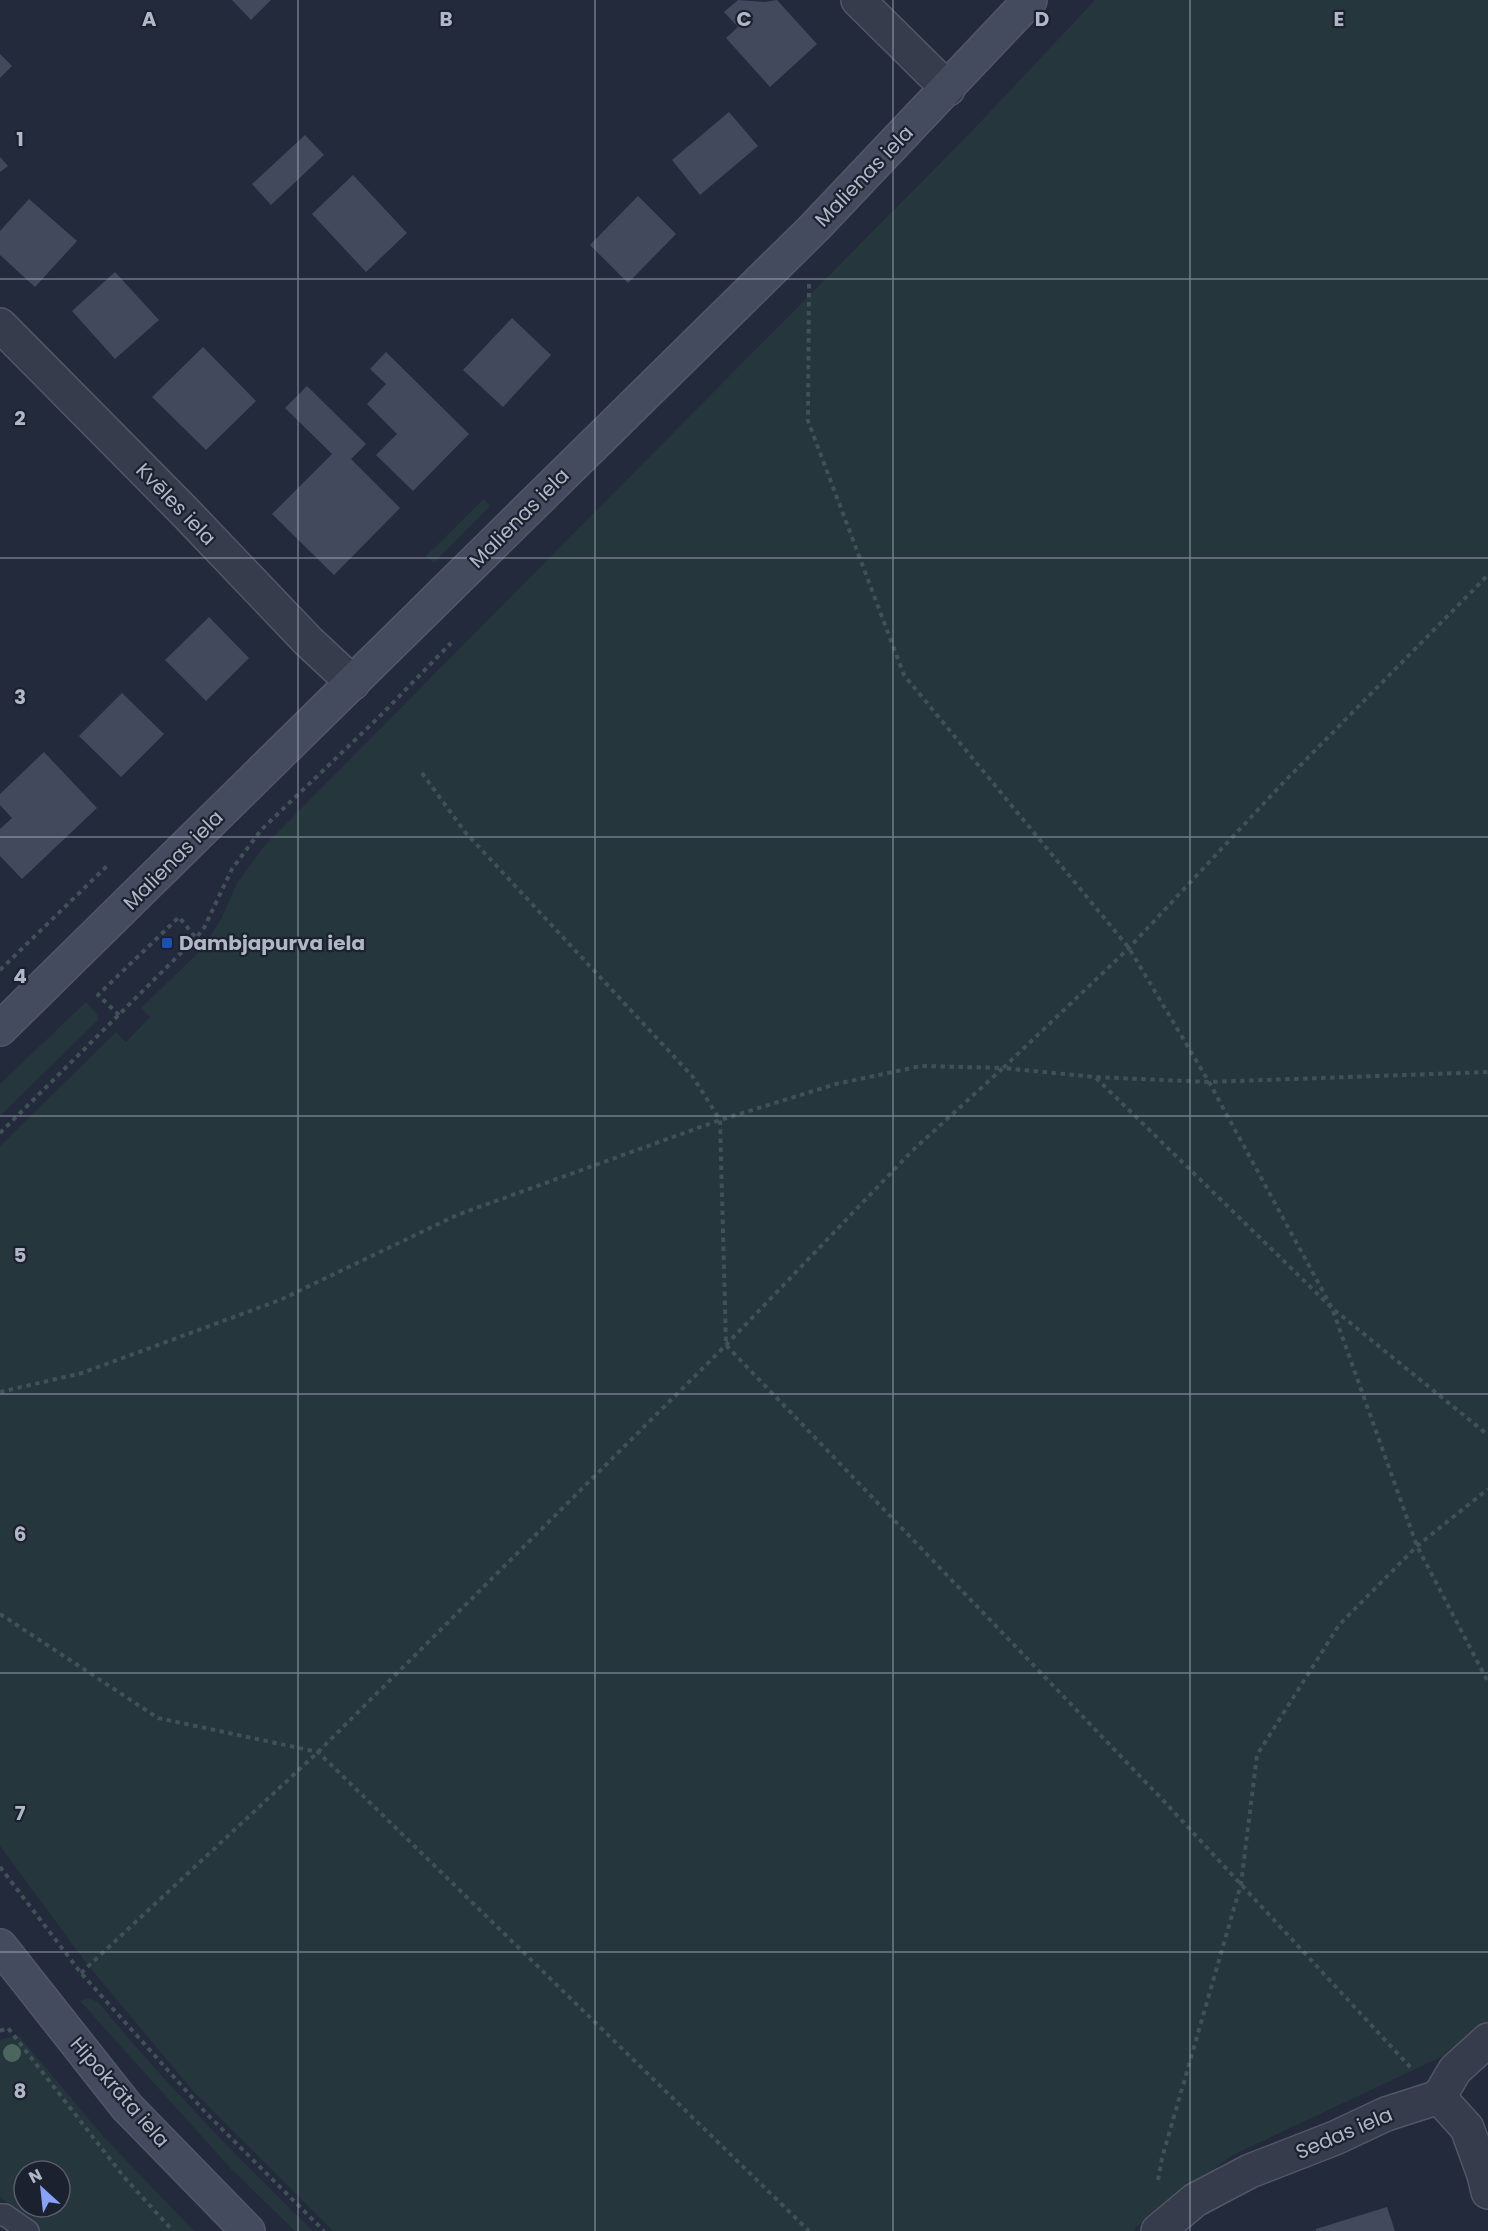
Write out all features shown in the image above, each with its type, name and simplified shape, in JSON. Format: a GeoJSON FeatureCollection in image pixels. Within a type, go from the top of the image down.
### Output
{"type":"FeatureCollection","features":[{"type":"Feature","properties":{"kind":"street","name":"Malienas iela"},"geometry":{"type":"LineString","coordinates":[[0,1029],[815,227],[1030,0]]}},
{"type":"Feature","properties":{"kind":"street"},"geometry":{"type":"LineString","coordinates":[[862,2],[948,89]]}},
{"type":"Feature","properties":{"kind":"street","name":"Kvēles iela"},"geometry":{"type":"LineString","coordinates":[[0,325],[184,511],[308,641],[352,683]]}},
{"type":"Feature","properties":{"kind":"street","name":"Hipokrāta iela"},"geometry":{"type":"LineString","coordinates":[[0,1946],[127,2107],[248,2231]]}},
{"type":"Feature","properties":{"kind":"street"},"geometry":{"type":"LineString","coordinates":[[1488,2040],[1455,2070],[1439,2097],[1467,2128],[1488,2192]]}},
{"type":"Feature","properties":{"kind":"street","name":"Sedas iela"},"geometry":{"type":"LineString","coordinates":[[1158,2231],[1195,2200],[1250,2171],[1335,2138],[1386,2114],[1439,2097]]}},
{"type":"Feature","properties":{"kind":"lane"},"geometry":{"type":"LineString","coordinates":[[0,2215],[5,2215],[28,2231]]}},
{"type":"Feature","properties":{"kind":"path"},"geometry":{"type":"LineString","coordinates":[[815,227],[809,282],[808,421],[904,675],[1129,948],[1209,1082],[1332,1308],[1417,1546],[1488,1682]]}},
{"type":"Feature","properties":{"kind":"path"},"geometry":{"type":"LineString","coordinates":[[81,1973],[318,1752],[726,1345],[912,1151],[1004,1068],[1129,948],[1282,784],[1488,575]]}},
{"type":"Feature","properties":{"kind":"path"},"geometry":{"type":"LineString","coordinates":[[0,1133],[196,938],[204,928],[232,868],[261,830],[381,715],[451,643]]}},
{"type":"Feature","properties":{"kind":"path"},"geometry":{"type":"LineString","coordinates":[[422,773],[465,832],[693,1077],[720,1120],[726,1345],[1145,1781],[1439,2097]]}},
{"type":"Feature","properties":{"kind":"path"},"geometry":{"type":"LineString","coordinates":[[119,1015],[98,994],[179,917],[196,938]]}},
{"type":"Feature","properties":{"kind":"path"},"geometry":{"type":"LineString","coordinates":[[0,1392],[82,1373],[280,1300],[457,1215],[720,1120],[836,1084],[921,1066],[1004,1068],[1095,1077],[1209,1082],[1488,1072]]}},
{"type":"Feature","properties":{"kind":"path"},"geometry":{"type":"LineString","coordinates":[[1095,1077],[1332,1308],[1488,1435]]}},
{"type":"Feature","properties":{"kind":"path"},"geometry":{"type":"LineString","coordinates":[[1157,2189],[1162,2158],[1241,1884],[1257,1755],[1339,1626],[1417,1546],[1488,1489]]}},
{"type":"Feature","properties":{"kind":"path"},"geometry":{"type":"LineString","coordinates":[[0,1614],[158,1718],[318,1752],[809,2231]]}},
{"type":"Feature","properties":{"kind":"path"},"geometry":{"type":"LineString","coordinates":[[0,1867],[81,1973],[206,2113],[324,2231]]}},
{"type":"Feature","properties":{"kind":"path"},"geometry":{"type":"LineString","coordinates":[[0,2031],[8,2028],[124,2177],[173,2231]]}},
{"type":"Feature","properties":{"kind":"shaded area"},"geometry":{"type":"Polygon","coordinates":[[[1095,0],[1488,0],[1488,2030],[1456,2050],[1233,2155],[1136,2227],[1134,2231],[333,2231],[193,2091],[87,1964],[0,1846],[0,1146],[116,1032],[126,1042],[150,1017],[141,1008],[206,943],[222,917],[237,883],[265,845],[970,133],[1095,0]]]}},
{"type":"Feature","properties":{"kind":"shaded area"},"geometry":{"type":"Polygon","coordinates":[[[484,499],[490,506],[434,563],[426,556],[484,499]]]}},
{"type":"Feature","properties":{"kind":"shaded area"},"geometry":{"type":"Polygon","coordinates":[[[86,1002],[97,1014],[98,1020],[0,1116],[0,1084],[86,1002]]]}},
{"type":"Feature","properties":{"kind":"shaded area"},"geometry":{"type":"Polygon","coordinates":[[[89,1998],[98,2002],[202,2120],[313,2231],[295,2231],[232,2170],[80,2001],[89,1998]]]}},
{"type":"Feature","properties":{"kind":"shaded area"},"geometry":{"type":"Polygon","coordinates":[[[18,2035],[104,2137],[194,2231],[32,2231],[21,2219],[72,2219],[72,2159],[12,2159],[12,2209],[0,2196],[0,2040],[18,2035]]]}},
{"type":"Feature","properties":{"kind":"building"},"geometry":{"type":"Polygon","coordinates":[[[232,0],[271,0],[251,20],[232,0]]]}},
{"type":"Feature","properties":{"kind":"building"},"geometry":{"type":"Polygon","coordinates":[[[738,0],[765,2],[777,0],[817,44],[770,87],[726,38],[738,27],[724,12],[738,0]]]}},
{"type":"Feature","properties":{"kind":"building"},"geometry":{"type":"Polygon","coordinates":[[[0,54],[12,66],[0,78],[0,54]]]}},
{"type":"Feature","properties":{"kind":"building"},"geometry":{"type":"Polygon","coordinates":[[[729,112],[758,146],[700,195],[672,160],[729,112]]]}},
{"type":"Feature","properties":{"kind":"building"},"geometry":{"type":"Polygon","coordinates":[[[305,135],[324,155],[271,205],[252,184],[305,135]]]}},
{"type":"Feature","properties":{"kind":"building"},"geometry":{"type":"Polygon","coordinates":[[[0,157],[8,166],[0,172],[0,157]]]}},
{"type":"Feature","properties":{"kind":"building"},"geometry":{"type":"Polygon","coordinates":[[[353,175],[407,233],[366,272],[312,214],[353,175]]]}},
{"type":"Feature","properties":{"kind":"building"},"geometry":{"type":"Polygon","coordinates":[[[638,196],[676,234],[628,283],[590,245],[638,196]]]}},
{"type":"Feature","properties":{"kind":"building"},"geometry":{"type":"Polygon","coordinates":[[[29,199],[77,241],[35,287],[0,255],[0,231],[29,199]]]}},
{"type":"Feature","properties":{"kind":"building"},"geometry":{"type":"Polygon","coordinates":[[[115,272],[159,320],[115,359],[72,311],[115,272]]]}},
{"type":"Feature","properties":{"kind":"building"},"geometry":{"type":"Polygon","coordinates":[[[512,318],[551,355],[503,407],[463,370],[512,318]]]}},
{"type":"Feature","properties":{"kind":"building"},"geometry":{"type":"Polygon","coordinates":[[[203,347],[256,401],[206,450],[152,397],[203,347]]]}},
{"type":"Feature","properties":{"kind":"building"},"geometry":{"type":"Polygon","coordinates":[[[386,352],[469,434],[413,491],[376,455],[397,434],[367,404],[386,384],[370,369],[386,352]]]}},
{"type":"Feature","properties":{"kind":"building"},"geometry":{"type":"Polygon","coordinates":[[[307,386],[366,444],[351,459],[400,508],[334,575],[272,514],[332,454],[285,408],[307,386]]]}},
{"type":"Feature","properties":{"kind":"building"},"geometry":{"type":"Polygon","coordinates":[[[209,617],[249,658],[206,701],[165,660],[209,617]]]}},
{"type":"Feature","properties":{"kind":"building"},"geometry":{"type":"Polygon","coordinates":[[[122,693],[164,734],[121,777],[79,736],[122,693]]]}},
{"type":"Feature","properties":{"kind":"building"},"geometry":{"type":"Polygon","coordinates":[[[44,752],[97,808],[22,879],[0,856],[0,829],[12,818],[0,805],[0,794],[44,752]]]}},
{"type":"Feature","properties":{"kind":"building"},"geometry":{"type":"Polygon","coordinates":[[[1387,2207],[1395,2231],[1316,2231],[1316,2229],[1387,2207]]]}},
{"type":"Feature","properties":{"kind":"place","name":"Dambjapurva iela"},"geometry":{"type":"Point","coordinates":[167,943]}}]}
